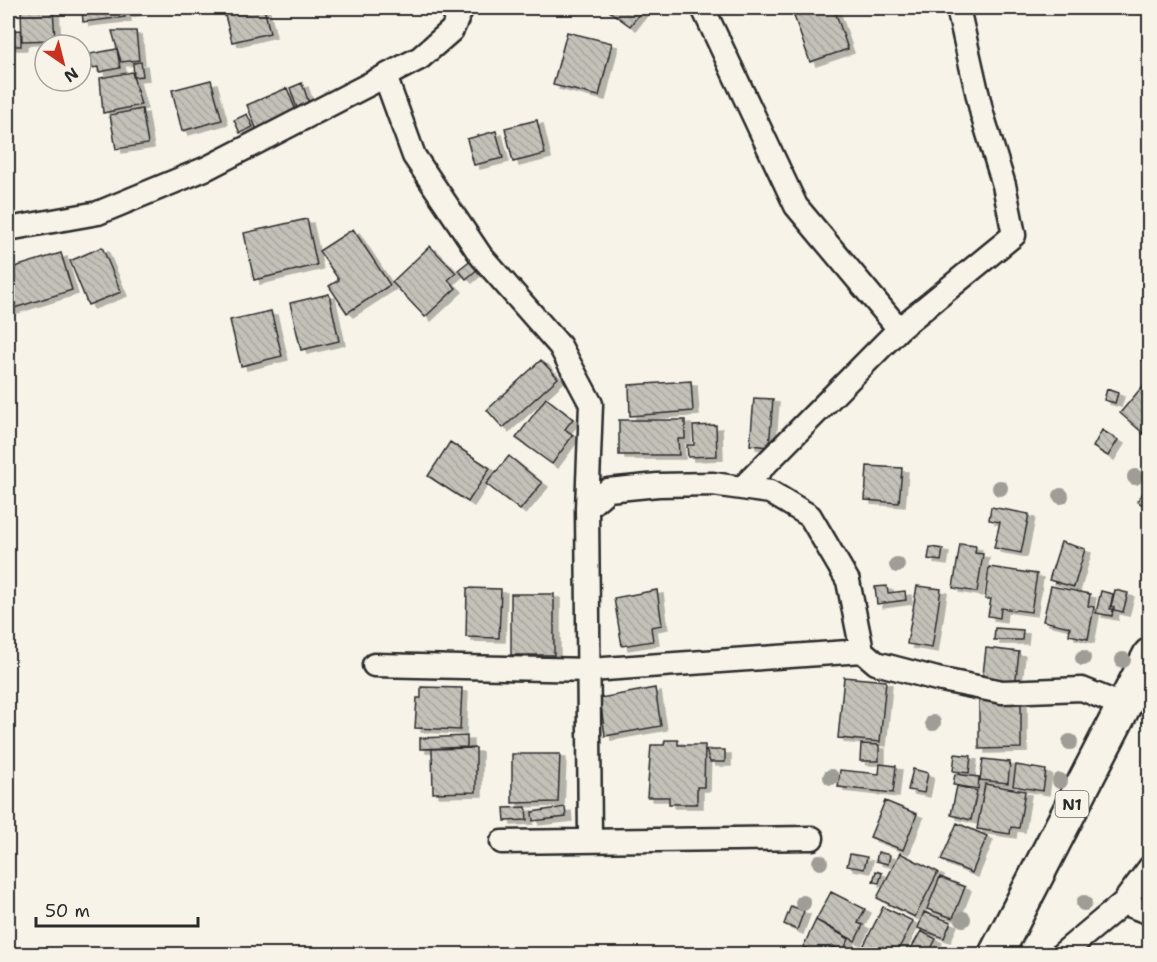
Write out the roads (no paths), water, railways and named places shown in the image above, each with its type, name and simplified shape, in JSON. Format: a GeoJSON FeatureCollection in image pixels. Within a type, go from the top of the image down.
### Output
{"type":"FeatureCollection","features":[{"type":"Feature","properties":{"kind":"highway","name":"N1"},"geometry":{"type":"LineString","coordinates":[[996,954],[1149,655]]}},
{"type":"Feature","properties":{"kind":"street"},"geometry":{"type":"LineString","coordinates":[[8,229],[98,213],[207,168],[312,116],[420,58],[452,30],[462,8]]}},
{"type":"Feature","properties":{"kind":"street"},"geometry":{"type":"LineString","coordinates":[[703,8],[796,206],[899,329]]}},
{"type":"Feature","properties":{"kind":"street"},"geometry":{"type":"LineString","coordinates":[[742,488],[899,329],[1014,235],[1004,185],[982,114],[958,8]]}},
{"type":"Feature","properties":{"kind":"street"},"geometry":{"type":"LineString","coordinates":[[384,76],[414,156],[481,256],[560,346],[591,404],[586,604],[590,670],[590,839]]}},
{"type":"Feature","properties":{"kind":"street"},"geometry":{"type":"LineString","coordinates":[[587,508],[608,490],[702,484],[770,492],[810,516],[848,581],[862,651],[876,663],[937,679],[1002,692],[1082,689],[1124,706]]}},
{"type":"Feature","properties":{"kind":"street"},"geometry":{"type":"LineString","coordinates":[[374,665],[590,670],[862,651]]}},
{"type":"Feature","properties":{"kind":"street"},"geometry":{"type":"LineString","coordinates":[[502,842],[590,839],[812,838]]}},
{"type":"Feature","properties":{"kind":"street"},"geometry":{"type":"LineString","coordinates":[[1062,954],[1123,903],[1149,867]]}},
{"type":"Feature","properties":{"kind":"street"},"geometry":{"type":"LineString","coordinates":[[1123,903],[1149,913]]}}]}
